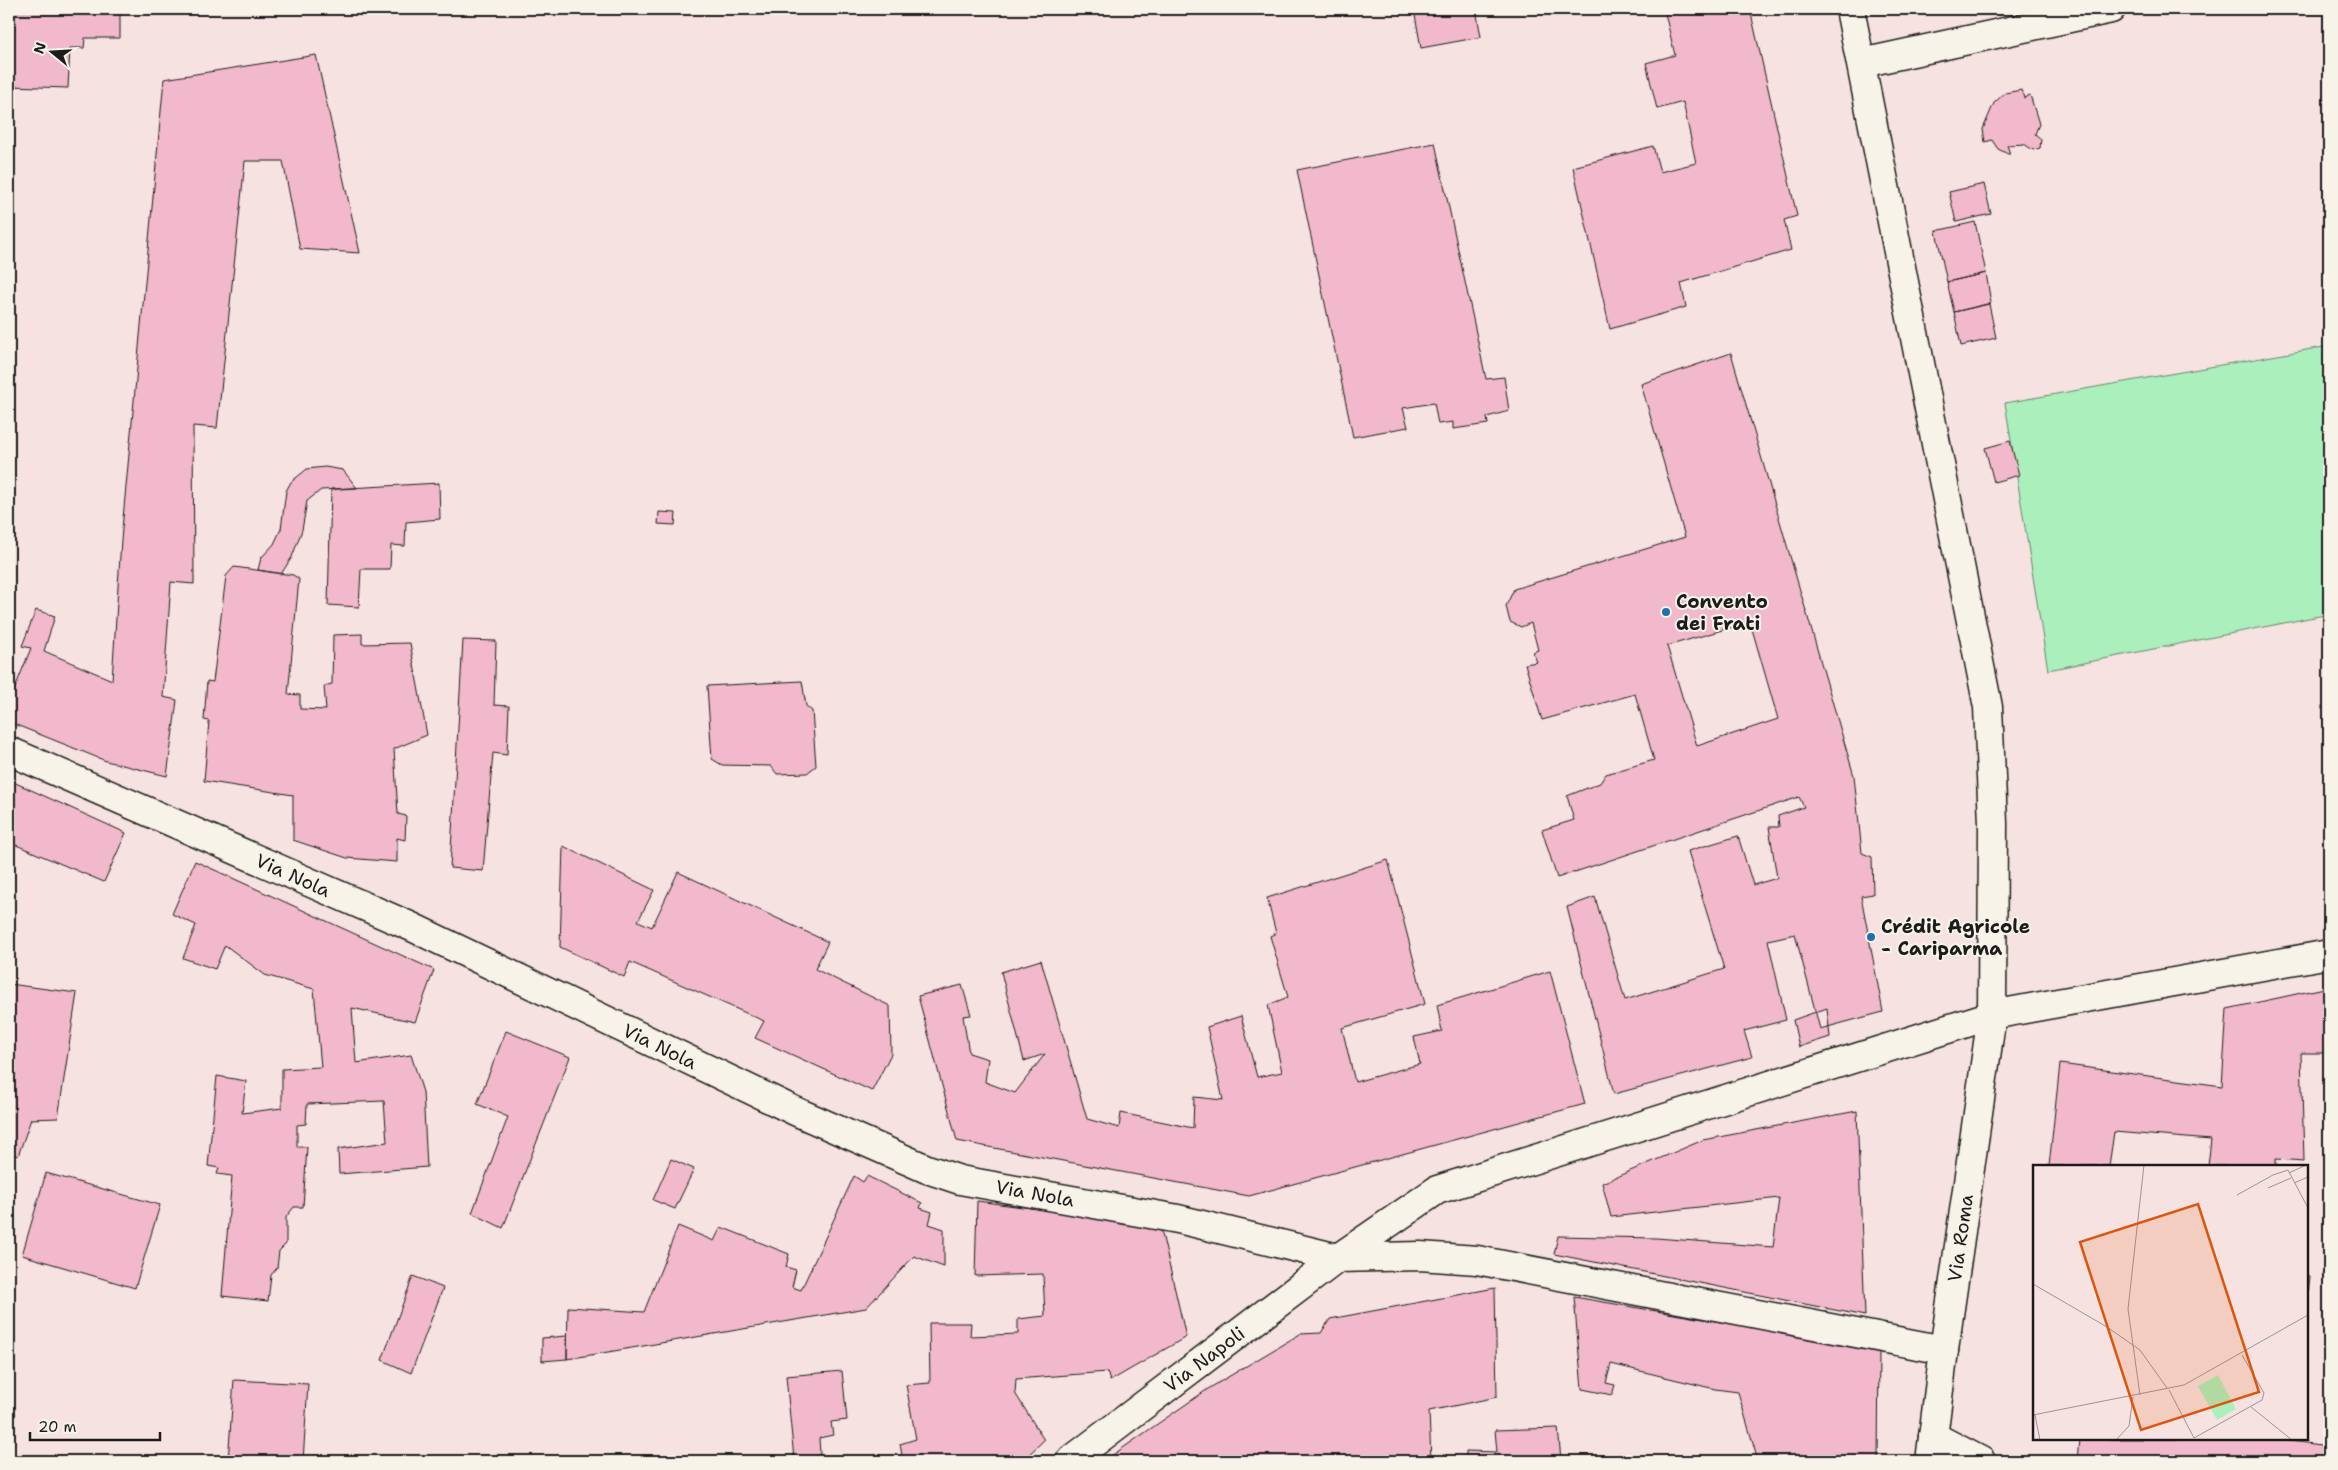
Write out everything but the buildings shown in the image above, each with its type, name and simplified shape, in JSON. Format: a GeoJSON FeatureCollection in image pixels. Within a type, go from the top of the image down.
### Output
{"type":"FeatureCollection","features":[{"type":"Feature","properties":{"kind":"street","name":"Via Roma"},"geometry":{"type":"LineString","coordinates":[[1850,9],[1988,707],[1993,823],[1992,1015],[1944,1350],[1932,1449]]}},
{"type":"Feature","properties":{"kind":"street"},"geometry":{"type":"LineString","coordinates":[[1862,63],[2111,9]]}},
{"type":"Feature","properties":{"kind":"street","name":"Via Nola"},"geometry":{"type":"LineString","coordinates":[[9,750],[412,927],[795,1111],[926,1170],[960,1180],[1178,1219],[1338,1258],[1420,1256],[1477,1260],[1944,1350]]}},
{"type":"Feature","properties":{"kind":"street","name":"Via Napoli"},"geometry":{"type":"LineString","coordinates":[[1070,1461],[1338,1258],[1437,1190],[1992,1015],[2329,954]]}},
{"type":"Feature","properties":{"kind":"street"},"geometry":{"type":"LineString","coordinates":[[1932,1449],[1980,1461]]}},
{"type":"Feature","properties":{"kind":"green space"},"geometry":{"type":"Polygon","coordinates":[[[2329,346],[2329,614],[2048,670],[2005,403],[2329,346]]]}},
{"type":"Feature","properties":{"kind":"place","name":"Convento dei Frati"},"geometry":{"type":"Point","coordinates":[1666,612]}},
{"type":"Feature","properties":{"kind":"place","name":"Crédit Agricole - Cariparma"},"geometry":{"type":"Point","coordinates":[1871,937]}}]}
